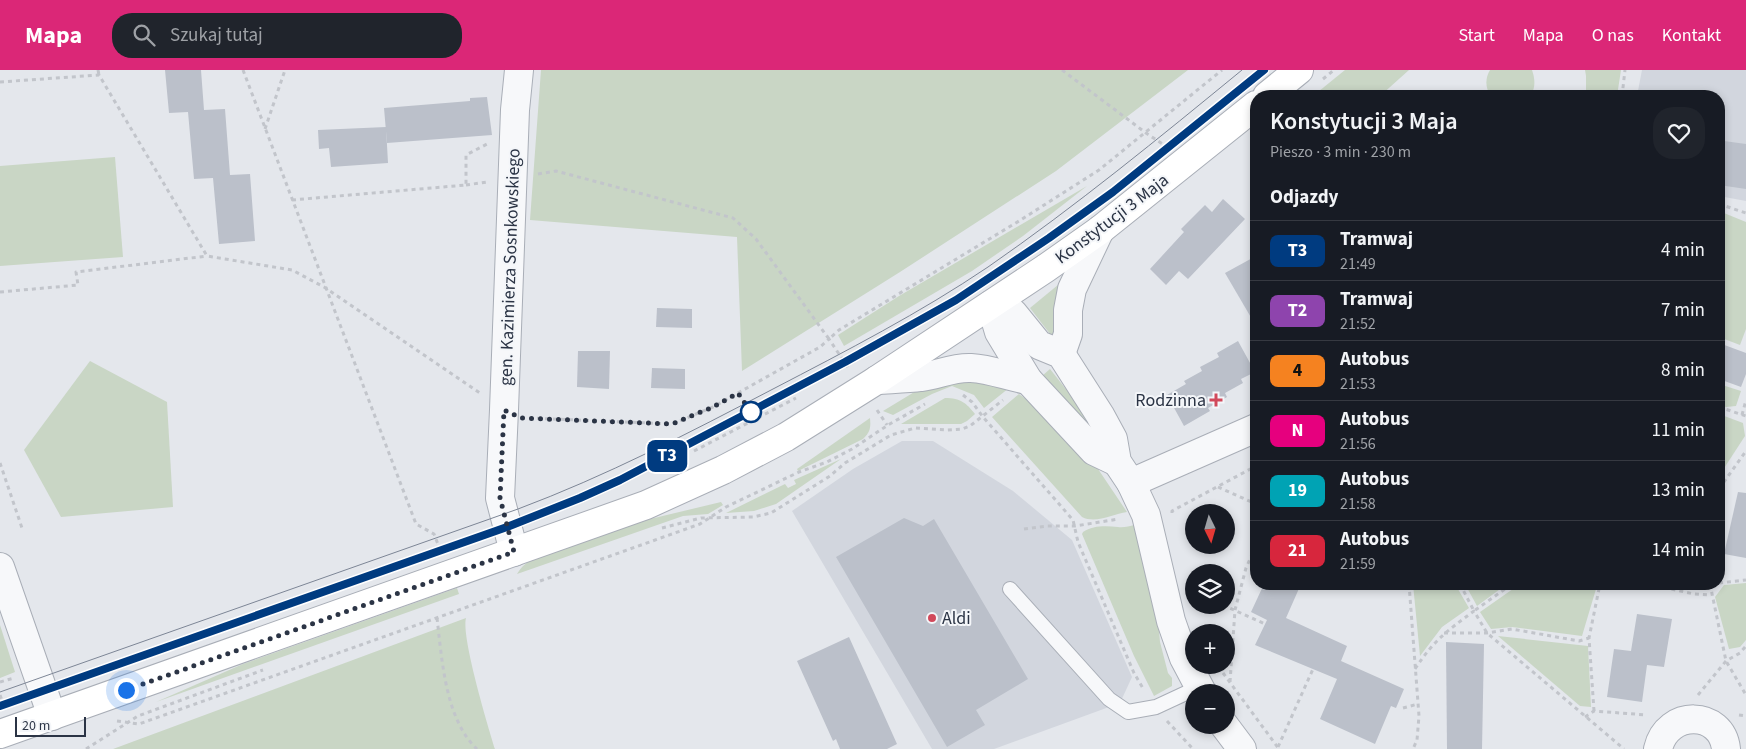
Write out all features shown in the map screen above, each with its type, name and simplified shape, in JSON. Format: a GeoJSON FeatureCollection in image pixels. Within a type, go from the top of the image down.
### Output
{"type":"FeatureCollection","features":[{"type":"Feature","properties":{"kind":"street","name":"gen. Kazimierza Sosnkowskiego"},"geometry":{"type":"LineString","coordinates":[[514,552],[500,498],[515,110],[519,70]]}},
{"type":"Feature","properties":{"kind":"street"},"geometry":{"type":"LineString","coordinates":[[1274,90],[1299,70]]}},
{"type":"Feature","properties":{"kind":"street","name":"Konstytucji 3 Maja"},"geometry":{"type":"LineString","coordinates":[[0,734],[646,505],[723,470],[786,437],[877,380],[1046,268],[1100,230],[1250,110]]}},
{"type":"Feature","properties":{"kind":"street"},"geometry":{"type":"LineString","coordinates":[[1062,354],[1068,334],[1068,310],[1072,289],[1100,230]]}},
{"type":"Feature","properties":{"kind":"street"},"geometry":{"type":"LineString","coordinates":[[991,305],[1013,313],[1039,345],[1062,354],[1100,415],[1113,440],[1124,472],[1146,515],[1171,621],[1184,658],[1197,684]]}},
{"type":"Feature","properties":{"kind":"street"},"geometry":{"type":"LineString","coordinates":[[991,305],[1019,388]]}},
{"type":"Feature","properties":{"kind":"street"},"geometry":{"type":"LineString","coordinates":[[877,380],[921,377],[950,369],[970,368],[995,372],[1009,377],[1019,388],[1094,451],[1124,472]]}},
{"type":"Feature","properties":{"kind":"street"},"geometry":{"type":"LineString","coordinates":[[1124,472],[1250,430]]}},
{"type":"Feature","properties":{"kind":"street"},"geometry":{"type":"LineString","coordinates":[[0,567],[52,716]]}},
{"type":"Feature","properties":{"kind":"street"},"geometry":{"type":"LineString","coordinates":[[1658,749],[1664,733],[1671,726],[1680,721],[1699,719],[1716,729],[1722,736],[1726,749]]}},
{"type":"Feature","properties":{"kind":"street"},"geometry":{"type":"LineString","coordinates":[[1231,734],[1242,749]]}},
{"type":"Feature","properties":{"kind":"lane"},"geometry":{"type":"LineString","coordinates":[[1010,589],[1109,699],[1128,712],[1156,707],[1185,696]]}},
{"type":"Feature","properties":{"kind":"path"},"geometry":{"type":"LineString","coordinates":[[98,70],[207,256]]}},
{"type":"Feature","properties":{"kind":"path"},"geometry":{"type":"LineString","coordinates":[[242,70],[416,524]]}},
{"type":"Feature","properties":{"kind":"path"},"geometry":{"type":"LineString","coordinates":[[265,129],[285,70]]}},
{"type":"Feature","properties":{"kind":"path"},"geometry":{"type":"LineString","coordinates":[[1062,70],[1187,162]]}},
{"type":"Feature","properties":{"kind":"path"},"geometry":{"type":"LineString","coordinates":[[513,179],[556,170],[733,218],[756,239],[829,339],[847,325],[1100,170],[1222,70]]}},
{"type":"Feature","properties":{"kind":"path"},"geometry":{"type":"LineString","coordinates":[[1623,90],[1626,70]]}},
{"type":"Feature","properties":{"kind":"path"},"geometry":{"type":"LineString","coordinates":[[0,82],[100,75]]}},
{"type":"Feature","properties":{"kind":"path"},"geometry":{"type":"LineString","coordinates":[[292,200],[466,185],[466,156],[494,140]]}},
{"type":"Feature","properties":{"kind":"path"},"geometry":{"type":"LineString","coordinates":[[1725,206],[1746,213]]}},
{"type":"Feature","properties":{"kind":"path"},"geometry":{"type":"LineString","coordinates":[[0,292],[78,285],[76,272],[207,256],[292,270],[324,286],[504,410],[521,418],[672,424],[713,407],[824,344]]}},
{"type":"Feature","properties":{"kind":"path"},"geometry":{"type":"LineString","coordinates":[[842,374],[849,369]]}},
{"type":"Feature","properties":{"kind":"path"},"geometry":{"type":"LineString","coordinates":[[653,531],[683,522],[709,518],[753,517],[771,512],[891,435],[915,428],[962,429],[983,417],[1019,388]]}},
{"type":"Feature","properties":{"kind":"path"},"geometry":{"type":"LineString","coordinates":[[957,393],[966,396],[972,402],[1073,520],[1078,542],[1134,673]]}},
{"type":"Feature","properties":{"kind":"path"},"geometry":{"type":"LineString","coordinates":[[694,451],[800,396]]}},
{"type":"Feature","properties":{"kind":"path"},"geometry":{"type":"LineString","coordinates":[[1725,410],[1744,416],[1746,400]]}},
{"type":"Feature","properties":{"kind":"path"},"geometry":{"type":"LineString","coordinates":[[115,721],[139,724],[700,524],[742,499],[852,449],[888,425],[930,401]]}},
{"type":"Feature","properties":{"kind":"path"},"geometry":{"type":"LineString","coordinates":[[1725,481],[1746,451]]}},
{"type":"Feature","properties":{"kind":"path"},"geometry":{"type":"LineString","coordinates":[[0,463],[22,528]]}},
{"type":"Feature","properties":{"kind":"path"},"geometry":{"type":"LineString","coordinates":[[1173,521],[1172,512],[1250,469]]}},
{"type":"Feature","properties":{"kind":"path"},"geometry":{"type":"LineString","coordinates":[[1217,487],[1250,501]]}},
{"type":"Feature","properties":{"kind":"path"},"geometry":{"type":"LineString","coordinates":[[1024,529],[1047,526],[1075,526]]}},
{"type":"Feature","properties":{"kind":"path"},"geometry":{"type":"LineString","coordinates":[[1250,559],[1235,610],[1265,624]]}},
{"type":"Feature","properties":{"kind":"path"},"geometry":{"type":"LineString","coordinates":[[1725,582],[1746,580]]}},
{"type":"Feature","properties":{"kind":"path"},"geometry":{"type":"LineString","coordinates":[[1409,590],[1419,716],[1417,740],[1413,749]]}},
{"type":"Feature","properties":{"kind":"path"},"geometry":{"type":"LineString","coordinates":[[1463,590],[1487,633],[1624,749]]}},
{"type":"Feature","properties":{"kind":"path"},"geometry":{"type":"LineString","coordinates":[[1415,670],[1427,651],[1443,633],[1504,590]]}},
{"type":"Feature","properties":{"kind":"path"},"geometry":{"type":"LineString","coordinates":[[1594,711],[1589,638],[1599,590]]}},
{"type":"Feature","properties":{"kind":"path"},"geometry":{"type":"LineString","coordinates":[[1676,590],[1694,594],[1711,594]]}},
{"type":"Feature","properties":{"kind":"path"},"geometry":{"type":"LineString","coordinates":[[1711,590],[1726,661],[1746,695]]}},
{"type":"Feature","properties":{"kind":"path"},"geometry":{"type":"LineString","coordinates":[[1230,682],[1235,614]]}},
{"type":"Feature","properties":{"kind":"path"},"geometry":{"type":"LineString","coordinates":[[437,618],[444,672],[455,718],[472,745],[477,749]]}},
{"type":"Feature","properties":{"kind":"path"},"geometry":{"type":"LineString","coordinates":[[1443,633],[1487,633],[1512,629],[1579,641],[1589,638]]}},
{"type":"Feature","properties":{"kind":"path"},"geometry":{"type":"LineString","coordinates":[[86,749],[138,716],[268,668]]}},
{"type":"Feature","properties":{"kind":"path"},"geometry":{"type":"LineString","coordinates":[[1279,748],[1313,669]]}},
{"type":"Feature","properties":{"kind":"path"},"geometry":{"type":"LineString","coordinates":[[1224,674],[1279,748]]}},
{"type":"Feature","properties":{"kind":"path"},"geometry":{"type":"LineString","coordinates":[[1403,708],[1418,704]]}},
{"type":"Feature","properties":{"kind":"shaded area"},"geometry":{"type":"Polygon","coordinates":[[[1642,70],[1746,70],[1746,201],[1725,197],[1725,90],[1638,90],[1642,70]]]}},
{"type":"Feature","properties":{"kind":"shaded area"},"geometry":{"type":"Polygon","coordinates":[[[902,441],[933,441],[1013,491],[1072,540],[1132,677],[1120,703],[994,749],[932,749],[792,511],[853,469],[902,441]]]}},
{"type":"Feature","properties":{"kind":"green space"},"geometry":{"type":"Polygon","coordinates":[[[541,70],[1188,70],[1056,171],[742,371],[737,237],[530,220],[541,70]]]}},
{"type":"Feature","properties":{"kind":"green space"},"geometry":{"type":"Polygon","coordinates":[[[1345,70],[1409,70],[1387,90],[1320,90],[1345,70]]]}},
{"type":"Feature","properties":{"kind":"green space"},"geometry":{"type":"Polygon","coordinates":[[[1490,70],[1532,70],[1534,77],[1533,90],[1488,90],[1487,76],[1490,70]]]}},
{"type":"Feature","properties":{"kind":"green space"},"geometry":{"type":"Polygon","coordinates":[[[1585,70],[1621,70],[1618,90],[1586,90],[1585,70]]]}},
{"type":"Feature","properties":{"kind":"green space"},"geometry":{"type":"Polygon","coordinates":[[[115,157],[123,257],[0,266],[0,166],[115,157]]]}},
{"type":"Feature","properties":{"kind":"green space"},"geometry":{"type":"Polygon","coordinates":[[[1087,186],[1023,236],[972,271],[844,346],[838,335],[899,296],[1087,186]]]}},
{"type":"Feature","properties":{"kind":"green space"},"geometry":{"type":"Polygon","coordinates":[[[1725,213],[1746,222],[1746,329],[1740,345],[1725,339],[1725,213]]]}},
{"type":"Feature","properties":{"kind":"green space"},"geometry":{"type":"Polygon","coordinates":[[[1064,280],[1057,343],[1030,308],[1064,280]]]}},
{"type":"Feature","properties":{"kind":"green space"},"geometry":{"type":"Polygon","coordinates":[[[90,361],[167,402],[173,507],[61,517],[24,450],[90,361]]]}},
{"type":"Feature","properties":{"kind":"green space"},"geometry":{"type":"Polygon","coordinates":[[[1050,369],[1091,421],[1090,425],[1087,427],[1042,376],[1050,369]]]}},
{"type":"Feature","properties":{"kind":"green space"},"geometry":{"type":"Polygon","coordinates":[[[960,377],[1009,388],[984,408],[974,395],[952,386],[932,394],[893,415],[883,411],[916,391],[960,377]]]}},
{"type":"Feature","properties":{"kind":"green space"},"geometry":{"type":"Polygon","coordinates":[[[1725,386],[1741,391],[1736,406],[1726,407],[1725,386]]]}},
{"type":"Feature","properties":{"kind":"green space"},"geometry":{"type":"Polygon","coordinates":[[[1019,394],[1059,428],[1093,467],[1096,466],[1127,512],[1099,519],[1082,517],[992,417],[1019,394]]]}},
{"type":"Feature","properties":{"kind":"green space"},"geometry":{"type":"Polygon","coordinates":[[[945,398],[963,402],[975,414],[961,424],[901,424],[945,398]]]}},
{"type":"Feature","properties":{"kind":"green space"},"geometry":{"type":"Polygon","coordinates":[[[1725,416],[1743,423],[1745,436],[1725,467],[1725,416]]]}},
{"type":"Feature","properties":{"kind":"green space"},"geometry":{"type":"Polygon","coordinates":[[[870,418],[869,430],[863,439],[798,471],[797,469],[870,418]]]}},
{"type":"Feature","properties":{"kind":"green space"},"geometry":{"type":"Polygon","coordinates":[[[841,459],[776,504],[754,511],[726,513],[785,484],[788,488],[796,484],[794,480],[841,459]]]}},
{"type":"Feature","properties":{"kind":"green space"},"geometry":{"type":"Polygon","coordinates":[[[721,502],[723,505],[708,514],[683,516],[517,574],[529,561],[646,520],[721,502]]]}},
{"type":"Feature","properties":{"kind":"green space"},"geometry":{"type":"Polygon","coordinates":[[[1134,525],[1157,609],[1160,642],[1168,673],[1172,678],[1172,686],[1154,696],[1134,656],[1082,534],[1096,527],[1134,525]]]}},
{"type":"Feature","properties":{"kind":"green space"},"geometry":{"type":"Polygon","coordinates":[[[1746,583],[1746,640],[1740,647],[1729,649],[1715,597],[1720,590],[1725,590],[1725,585],[1746,583]]]}},
{"type":"Feature","properties":{"kind":"green space"},"geometry":{"type":"Polygon","coordinates":[[[457,588],[459,594],[156,702],[243,664],[457,588]]]}},
{"type":"Feature","properties":{"kind":"green space"},"geometry":{"type":"Polygon","coordinates":[[[1414,590],[1458,590],[1469,608],[1442,627],[1420,656],[1414,590]]]}},
{"type":"Feature","properties":{"kind":"green space"},"geometry":{"type":"Polygon","coordinates":[[[1468,590],[1499,590],[1477,606],[1468,590]]]}},
{"type":"Feature","properties":{"kind":"green space"},"geometry":{"type":"Polygon","coordinates":[[[1511,590],[1596,590],[1582,636],[1512,627],[1491,629],[1480,612],[1511,590]]]}},
{"type":"Feature","properties":{"kind":"green space"},"geometry":{"type":"Polygon","coordinates":[[[466,618],[467,643],[471,662],[495,749],[113,749],[466,618]]]}},
{"type":"Feature","properties":{"kind":"green space"},"geometry":{"type":"Polygon","coordinates":[[[0,625],[15,672],[0,678],[0,625]]]}},
{"type":"Feature","properties":{"kind":"green space"},"geometry":{"type":"Polygon","coordinates":[[[1498,636],[1588,646],[1591,707],[1580,706],[1498,636]]]}},
{"type":"Feature","properties":{"kind":"building"},"geometry":{"type":"Polygon","coordinates":[[[165,70],[201,70],[204,110],[225,109],[230,175],[250,174],[255,241],[219,244],[213,178],[194,179],[188,112],[169,113],[165,70]]]}},
{"type":"Feature","properties":{"kind":"building"},"geometry":{"type":"Polygon","coordinates":[[[487,97],[492,135],[387,143],[384,108],[470,101],[470,98],[487,97]]]}},
{"type":"Feature","properties":{"kind":"building"},"geometry":{"type":"Polygon","coordinates":[[[386,127],[388,163],[331,167],[329,148],[319,149],[318,130],[386,127]]]}},
{"type":"Feature","properties":{"kind":"building"},"geometry":{"type":"Polygon","coordinates":[[[1725,141],[1746,144],[1746,189],[1725,186],[1725,141]]]}},
{"type":"Feature","properties":{"kind":"building"},"geometry":{"type":"Polygon","coordinates":[[[1223,199],[1245,219],[1188,279],[1179,271],[1166,285],[1150,269],[1184,232],[1181,229],[1205,205],[1212,212],[1223,199]]]}},
{"type":"Feature","properties":{"kind":"building"},"geometry":{"type":"Polygon","coordinates":[[[1250,259],[1250,316],[1225,273],[1250,259]]]}},
{"type":"Feature","properties":{"kind":"building"},"geometry":{"type":"Polygon","coordinates":[[[657,308],[692,309],[692,328],[656,327],[657,308]]]}},
{"type":"Feature","properties":{"kind":"building"},"geometry":{"type":"Polygon","coordinates":[[[1238,341],[1250,363],[1250,374],[1241,379],[1243,383],[1225,393],[1227,397],[1208,408],[1210,411],[1184,426],[1167,395],[1186,384],[1184,381],[1202,371],[1200,367],[1219,357],[1217,353],[1238,341]]]}},
{"type":"Feature","properties":{"kind":"building"},"geometry":{"type":"Polygon","coordinates":[[[1725,345],[1746,353],[1746,374],[1741,387],[1725,381],[1725,345]]]}},
{"type":"Feature","properties":{"kind":"building"},"geometry":{"type":"Polygon","coordinates":[[[578,351],[610,351],[609,389],[577,387],[578,351]]]}},
{"type":"Feature","properties":{"kind":"building"},"geometry":{"type":"Polygon","coordinates":[[[652,368],[685,369],[685,389],[651,388],[652,368]]]}},
{"type":"Feature","properties":{"kind":"building"},"geometry":{"type":"Polygon","coordinates":[[[1738,492],[1746,493],[1746,558],[1725,554],[1738,492]]]}},
{"type":"Feature","properties":{"kind":"building","name":"Aldi"},"geometry":{"type":"Polygon","coordinates":[[[904,518],[923,526],[934,519],[1028,679],[976,710],[985,725],[947,747],[836,557],[904,518]]]}},
{"type":"Feature","properties":{"kind":"building"},"geometry":{"type":"Polygon","coordinates":[[[1261,590],[1298,590],[1286,618],[1347,646],[1341,661],[1404,689],[1396,708],[1391,706],[1375,744],[1320,719],[1337,679],[1255,645],[1267,620],[1251,612],[1261,590]]]}},
{"type":"Feature","properties":{"kind":"building"},"geometry":{"type":"Polygon","coordinates":[[[1637,614],[1672,619],[1664,667],[1647,665],[1642,702],[1607,697],[1614,649],[1631,651],[1637,614]]]}},
{"type":"Feature","properties":{"kind":"building"},"geometry":{"type":"Polygon","coordinates":[[[849,637],[897,744],[887,749],[840,749],[836,739],[833,741],[797,661],[849,637]]]}},
{"type":"Feature","properties":{"kind":"building"},"geometry":{"type":"Polygon","coordinates":[[[1446,642],[1484,644],[1482,749],[1447,749],[1446,642]]]}},
{"type":"Feature","properties":{"kind":"tram line"},"geometry":{"type":"LineString","coordinates":[[0,692],[518,509],[583,483],[679,438],[855,346],[962,284],[1021,244],[1085,196],[1242,70]]}},
{"type":"Feature","properties":{"kind":"tram line"},"geometry":{"type":"LineString","coordinates":[[0,706],[507,527],[620,480],[845,362],[956,300],[1049,238],[1113,192],[1264,70]]}},
{"type":"Feature","properties":{"kind":"tram line","name":"T3"},"geometry":{"type":"LineString","coordinates":[[0,706],[507,527],[620,480],[845,362],[918,322],[997,274],[1113,192],[1264,70]]}},
{"type":"Feature","properties":{"kind":"place","name":"Rodzinna"},"geometry":{"type":"Point","coordinates":[1216,400]}},
{"type":"Feature","properties":{"kind":"place","name":"Aldi"},"geometry":{"type":"Point","coordinates":[932,618]}},
{"type":"Feature","properties":{"kind":"route"},"geometry":{"type":"LineString","coordinates":[[126,690],[514,552],[500,498],[504,410],[521,418],[672,424],[713,407],[738,393],[751,412]]}}]}
